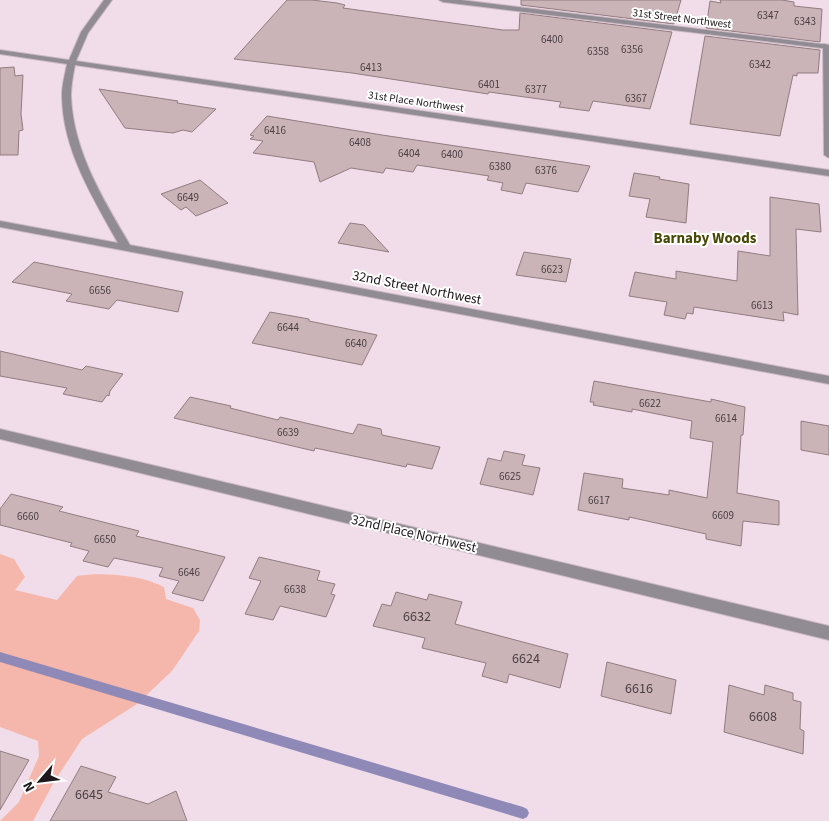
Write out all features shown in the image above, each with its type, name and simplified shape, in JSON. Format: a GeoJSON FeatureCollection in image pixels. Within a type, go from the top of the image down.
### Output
{"type":"FeatureCollection","features":[{"type":"Feature","properties":{"kind":"street"},"geometry":{"type":"LineString","coordinates":[[108,0],[88,27],[71,62],[65,90],[66,114],[78,154],[93,188],[126,248]]}},
{"type":"Feature","properties":{"kind":"street","name":"31st Street Northwest"},"geometry":{"type":"LineString","coordinates":[[443,0],[827,46]]}},
{"type":"Feature","properties":{"kind":"street"},"geometry":{"type":"LineString","coordinates":[[827,46],[829,155]]}},
{"type":"Feature","properties":{"kind":"street","name":"31st Place Northwest"},"geometry":{"type":"LineString","coordinates":[[0,52],[829,173]]}},
{"type":"Feature","properties":{"kind":"street","name":"32nd Street Northwest"},"geometry":{"type":"LineString","coordinates":[[0,224],[829,380]]}},
{"type":"Feature","properties":{"kind":"street","name":"32nd Place Northwest"},"geometry":{"type":"LineString","coordinates":[[0,434],[829,633]]}},
{"type":"Feature","properties":{"kind":"shaded area"},"geometry":{"type":"Polygon","coordinates":[[[0,554],[14,559],[25,577],[15,590],[57,600],[77,576],[98,574],[133,577],[164,587],[166,599],[193,608],[200,620],[199,631],[172,671],[137,704],[82,739],[54,782],[33,821],[0,821],[19,802],[39,756],[38,741],[0,727],[0,554]]]}},
{"type":"Feature","properties":{"kind":"building"},"geometry":{"type":"Polygon","coordinates":[[[287,0],[337,3],[345,5],[343,8],[503,30],[519,30],[520,13],[672,32],[650,109],[593,101],[589,111],[559,107],[561,102],[489,92],[488,94],[352,73],[234,59],[287,0]]]}},
{"type":"Feature","properties":{"kind":"building"},"geometry":{"type":"Polygon","coordinates":[[[521,0],[681,0],[674,24],[521,5],[521,0]]]}},
{"type":"Feature","properties":{"kind":"building"},"geometry":{"type":"Polygon","coordinates":[[[720,0],[782,0],[794,2],[794,6],[822,9],[820,42],[706,28],[710,1],[721,3],[720,0]]]}},
{"type":"Feature","properties":{"kind":"building"},"geometry":{"type":"Polygon","coordinates":[[[705,36],[820,50],[818,73],[797,73],[797,76],[793,75],[780,136],[690,124],[705,36]]]}},
{"type":"Feature","properties":{"kind":"building"},"geometry":{"type":"Polygon","coordinates":[[[14,67],[15,76],[23,75],[21,114],[23,130],[19,131],[18,155],[0,155],[0,68],[14,67]]]}},
{"type":"Feature","properties":{"kind":"building"},"geometry":{"type":"Polygon","coordinates":[[[99,89],[216,109],[192,132],[183,130],[173,133],[125,128],[99,89]]]}},
{"type":"Feature","properties":{"kind":"building"},"geometry":{"type":"Polygon","coordinates":[[[267,116],[590,166],[578,192],[526,183],[522,194],[501,190],[503,183],[487,180],[489,176],[417,165],[413,172],[386,168],[383,173],[351,168],[320,182],[314,162],[253,153],[263,141],[250,139],[254,136],[250,135],[267,116]]]}},
{"type":"Feature","properties":{"kind":"building"},"geometry":{"type":"Polygon","coordinates":[[[634,173],[689,184],[686,223],[646,217],[650,199],[629,196],[634,173]]]}},
{"type":"Feature","properties":{"kind":"building"},"geometry":{"type":"Polygon","coordinates":[[[200,180],[228,203],[196,216],[186,207],[181,210],[161,194],[200,180]]]}},
{"type":"Feature","properties":{"kind":"building"},"geometry":{"type":"Polygon","coordinates":[[[770,197],[819,204],[821,232],[796,229],[798,315],[783,312],[784,321],[694,307],[693,314],[687,313],[685,319],[664,315],[667,302],[629,296],[635,272],[676,279],[676,271],[737,281],[738,251],[770,256],[770,197]]]}},
{"type":"Feature","properties":{"kind":"building"},"geometry":{"type":"Polygon","coordinates":[[[350,223],[364,225],[389,252],[338,243],[350,223]]]}},
{"type":"Feature","properties":{"kind":"building"},"geometry":{"type":"Polygon","coordinates":[[[524,252],[571,259],[566,282],[516,275],[524,252]]]}},
{"type":"Feature","properties":{"kind":"building"},"geometry":{"type":"Polygon","coordinates":[[[34,262],[183,292],[178,312],[117,300],[109,309],[66,301],[72,294],[12,282],[34,262]]]}},
{"type":"Feature","properties":{"kind":"building"},"geometry":{"type":"Polygon","coordinates":[[[270,312],[377,335],[362,365],[252,343],[270,312]]]}},
{"type":"Feature","properties":{"kind":"building"},"geometry":{"type":"Polygon","coordinates":[[[0,351],[82,370],[86,366],[123,374],[110,391],[109,396],[107,395],[102,402],[63,394],[67,388],[0,376],[0,351]]]}},
{"type":"Feature","properties":{"kind":"building"},"geometry":{"type":"Polygon","coordinates":[[[594,381],[711,402],[711,399],[745,407],[737,493],[779,501],[779,525],[743,521],[741,546],[706,539],[706,534],[629,517],[629,520],[578,510],[584,473],[623,479],[622,488],[669,495],[669,490],[707,498],[713,442],[690,438],[692,421],[632,409],[632,412],[593,405],[594,402],[590,402],[594,381]]]}},
{"type":"Feature","properties":{"kind":"building"},"geometry":{"type":"Polygon","coordinates":[[[190,397],[231,406],[230,408],[278,420],[280,417],[353,434],[358,424],[381,429],[382,435],[440,447],[432,469],[407,464],[406,467],[315,448],[314,451],[174,418],[190,397]]]}},
{"type":"Feature","properties":{"kind":"building"},"geometry":{"type":"Polygon","coordinates":[[[801,421],[829,426],[829,455],[801,450],[801,421]]]}},
{"type":"Feature","properties":{"kind":"building"},"geometry":{"type":"Polygon","coordinates":[[[504,451],[525,455],[522,465],[540,468],[533,495],[480,484],[488,458],[501,461],[504,451]]]}},
{"type":"Feature","properties":{"kind":"building"},"geometry":{"type":"Polygon","coordinates":[[[11,494],[63,507],[59,511],[139,531],[136,536],[225,557],[203,601],[172,593],[179,581],[159,576],[163,568],[114,558],[108,567],[83,561],[89,551],[70,546],[72,543],[0,525],[0,509],[11,494]]]}},
{"type":"Feature","properties":{"kind":"building"},"geometry":{"type":"Polygon","coordinates":[[[259,557],[320,571],[317,580],[335,584],[331,594],[335,595],[326,617],[280,606],[273,620],[245,614],[261,581],[249,578],[259,557]]]}},
{"type":"Feature","properties":{"kind":"building"},"geometry":{"type":"Polygon","coordinates":[[[396,592],[427,600],[429,594],[462,602],[455,624],[568,654],[560,688],[509,674],[507,683],[482,676],[486,663],[422,648],[425,638],[373,626],[382,604],[391,606],[396,592]]]}},
{"type":"Feature","properties":{"kind":"building"},"geometry":{"type":"Polygon","coordinates":[[[607,662],[676,680],[671,714],[601,696],[607,662]]]}},
{"type":"Feature","properties":{"kind":"building"},"geometry":{"type":"Polygon","coordinates":[[[729,685],[764,695],[765,685],[793,693],[793,700],[801,702],[800,729],[804,731],[803,754],[724,732],[729,685]]]}},
{"type":"Feature","properties":{"kind":"building"},"geometry":{"type":"Polygon","coordinates":[[[0,751],[29,760],[0,810],[0,751]]]}},
{"type":"Feature","properties":{"kind":"building"},"geometry":{"type":"Polygon","coordinates":[[[81,766],[116,777],[108,792],[148,804],[176,791],[187,821],[50,821],[81,766]]]}},
{"type":"Feature","properties":{"kind":"waterway"},"geometry":{"type":"LineString","coordinates":[[0,657],[523,813]]}},
{"type":"Feature","properties":{"kind":"district","name":"Barnaby Woods"},"geometry":{"type":"Point","coordinates":[705,238]}}]}
